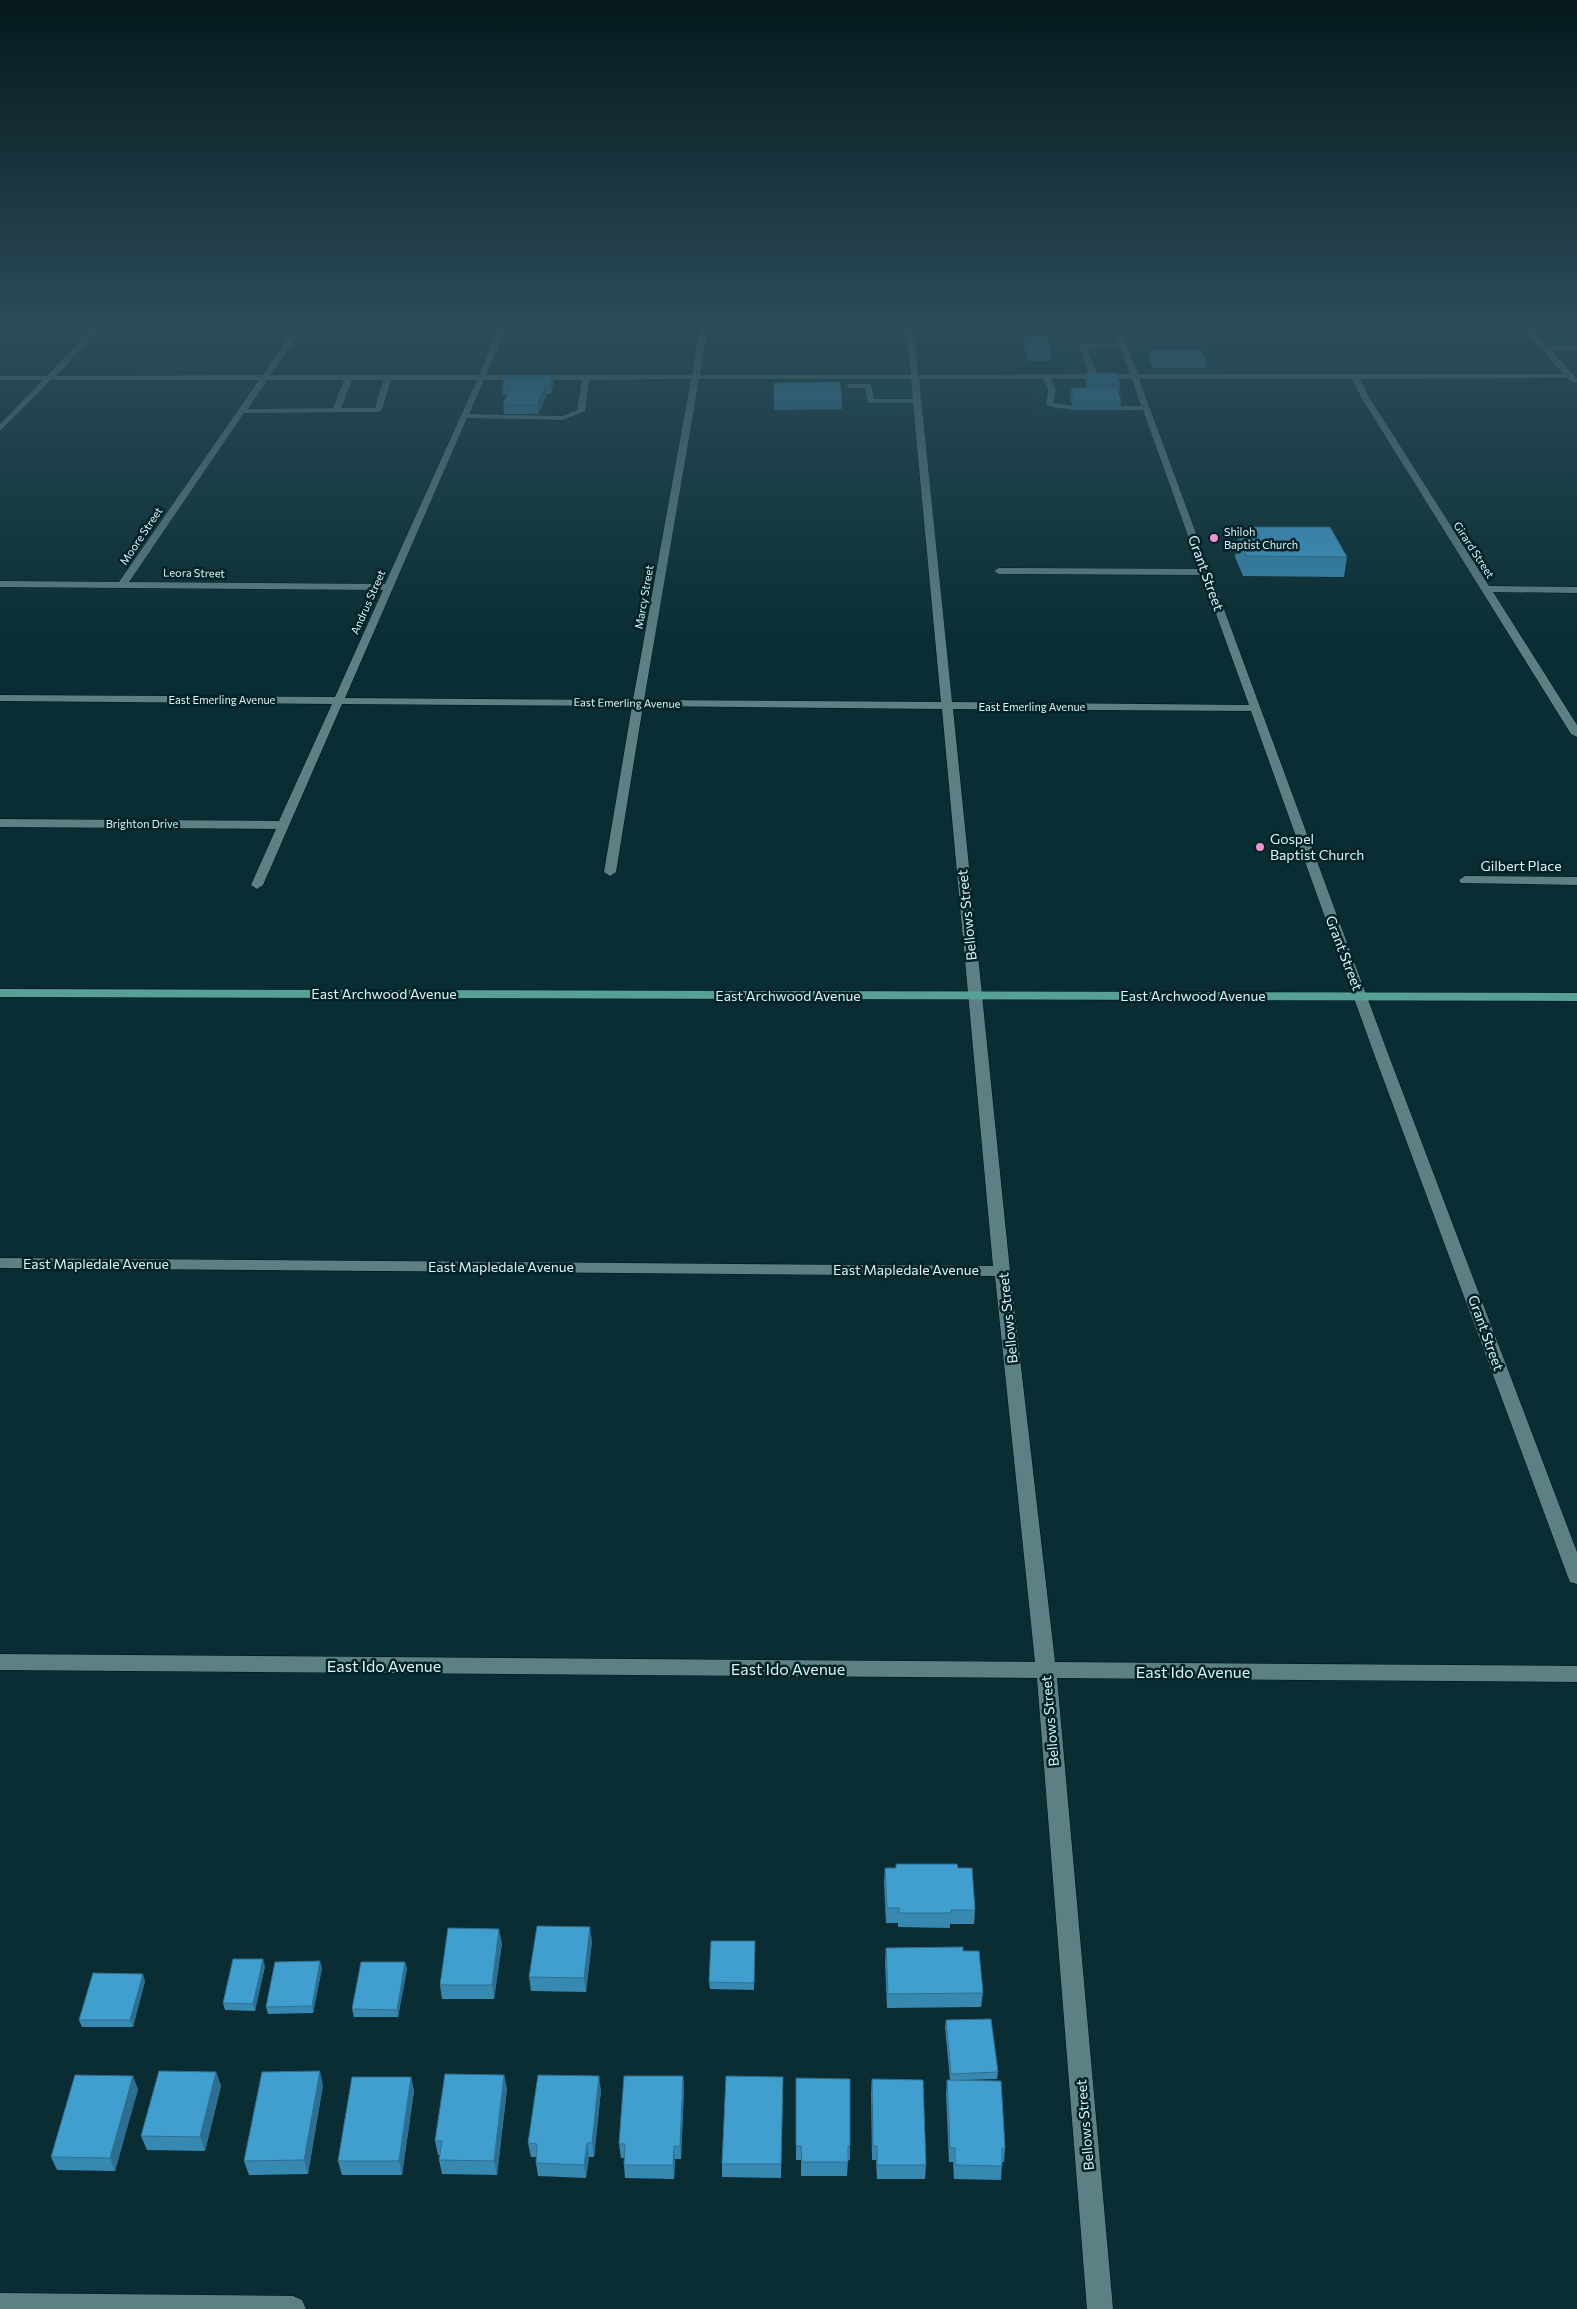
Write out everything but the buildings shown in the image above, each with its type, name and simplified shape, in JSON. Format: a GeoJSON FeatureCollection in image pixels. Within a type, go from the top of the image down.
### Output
{"type":"FeatureCollection","features":[{"type":"Feature","properties":{"kind":"main road","name":"East Archwood Avenue"},"geometry":{"type":"LineString","coordinates":[[0,993],[975,997],[1577,997]]}},
{"type":"Feature","properties":{"kind":"street","name":"Moore Street"},"geometry":{"type":"LineString","coordinates":[[122,585],[224,436]]}},
{"type":"Feature","properties":{"kind":"street","name":"Andrus Street"},"geometry":{"type":"LineString","coordinates":[[257,885],[455,436]]}},
{"type":"Feature","properties":{"kind":"street","name":"Marcy Street"},"geometry":{"type":"LineString","coordinates":[[610,872],[638,703],[686,436]]}},
{"type":"Feature","properties":{"kind":"street","name":"Bellows Street"},"geometry":{"type":"LineString","coordinates":[[920,436],[1002,1270],[1046,1671],[1100,2309]]}},
{"type":"Feature","properties":{"kind":"street","name":"Grant Street"},"geometry":{"type":"LineString","coordinates":[[1157,436],[1360,996],[1577,1577]]}},
{"type":"Feature","properties":{"kind":"street","name":"Girard Street"},"geometry":{"type":"LineString","coordinates":[[1389,436],[1577,734]]}},
{"type":"Feature","properties":{"kind":"street"},"geometry":{"type":"LineString","coordinates":[[999,571],[1206,572]]}},
{"type":"Feature","properties":{"kind":"street","name":"Leora Street"},"geometry":{"type":"LineString","coordinates":[[0,584],[388,588]]}},
{"type":"Feature","properties":{"kind":"street"},"geometry":{"type":"LineString","coordinates":[[1486,589],[1577,590]]}},
{"type":"Feature","properties":{"kind":"street","name":"East Emerling Avenue"},"geometry":{"type":"LineString","coordinates":[[0,698],[1255,708]]}},
{"type":"Feature","properties":{"kind":"street","name":"Brighton Drive"},"geometry":{"type":"LineString","coordinates":[[0,823],[284,825]]}},
{"type":"Feature","properties":{"kind":"street","name":"Gilbert Place"},"geometry":{"type":"LineString","coordinates":[[1465,880],[1577,881]]}},
{"type":"Feature","properties":{"kind":"street","name":"East Mapledale Avenue"},"geometry":{"type":"LineString","coordinates":[[0,1263],[1002,1270]]}},
{"type":"Feature","properties":{"kind":"street","name":"East Ido Avenue"},"geometry":{"type":"LineString","coordinates":[[0,1662],[1577,1674]]}},
{"type":"Feature","properties":{"kind":"street"},"geometry":{"type":"LineString","coordinates":[[0,2306],[293,2309]]}},
{"type":"Feature","properties":{"kind":"place","name":"Shiloh Baptist Church"},"geometry":{"type":"Point","coordinates":[1214,538]}},
{"type":"Feature","properties":{"kind":"place","name":"Gospel Baptist Church"},"geometry":{"type":"Point","coordinates":[1260,847]}}]}
